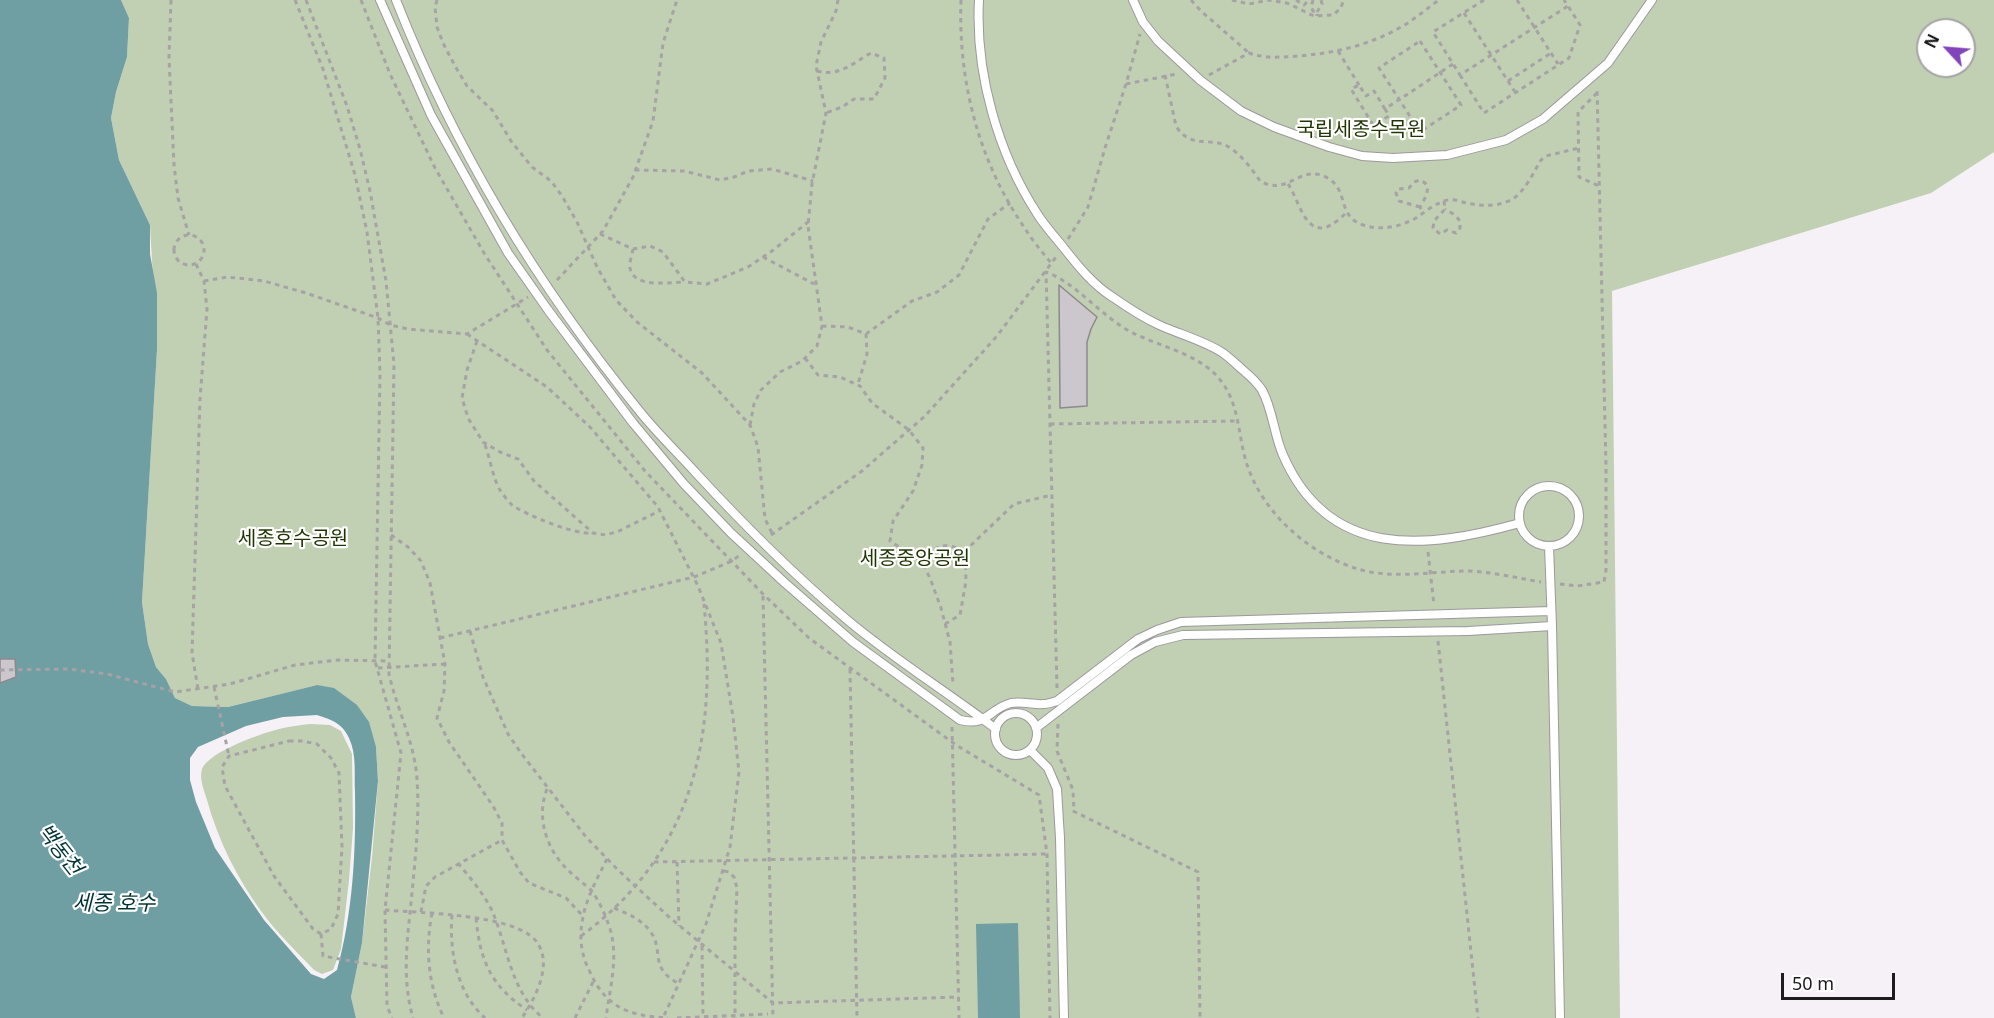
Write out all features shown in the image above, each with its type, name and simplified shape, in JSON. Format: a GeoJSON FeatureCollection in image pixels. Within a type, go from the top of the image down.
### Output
{"type":"FeatureCollection","features":[{"type":"Feature","properties":{"kind":"lane"},"geometry":{"type":"LineString","coordinates":[[380,0],[431,115],[503,244],[536,293],[633,423],[684,484],[749,549],[853,642],[960,720],[971,723],[984,720],[996,710],[1010,704],[1027,702],[1045,704],[1057,701],[1138,639],[1181,622],[1551,611]]}},
{"type":"Feature","properties":{"kind":"lane"},"geometry":{"type":"LineString","coordinates":[[396,0],[413,44],[469,160],[516,240],[588,345],[642,415],[761,541],[846,619],[996,729]]}},
{"type":"Feature","properties":{"kind":"lane"},"geometry":{"type":"LineString","coordinates":[[979,0],[981,51],[991,111],[1020,185],[1038,216],[1080,269],[1112,297],[1155,323],[1222,353],[1245,371],[1262,390],[1279,448],[1291,473],[1325,513],[1350,530],[1377,538],[1407,542],[1471,534],[1520,523]]}},
{"type":"Feature","properties":{"kind":"lane"},"geometry":{"type":"LineString","coordinates":[[1133,0],[1143,22],[1158,41],[1200,80],[1240,111],[1274,128],[1329,147],[1362,156],[1393,158],[1447,155],[1506,140],[1543,119],[1608,63],[1652,0]]}},
{"type":"Feature","properties":{"kind":"lane"},"geometry":{"type":"LineString","coordinates":[[1539,487],[1560,488],[1569,493],[1579,509],[1577,528],[1572,536],[1564,542],[1549,546],[1536,543],[1528,538],[1520,523],[1523,500],[1539,487]]}},
{"type":"Feature","properties":{"kind":"lane"},"geometry":{"type":"LineString","coordinates":[[1549,546],[1560,1018]]}},
{"type":"Feature","properties":{"kind":"lane"},"geometry":{"type":"LineString","coordinates":[[1036,728],[1131,656],[1155,642],[1183,635],[1437,632],[1552,626]]}},
{"type":"Feature","properties":{"kind":"lane"},"geometry":{"type":"LineString","coordinates":[[1015,713],[1028,717],[1036,728],[1036,742],[1030,750],[1020,755],[1005,753],[997,742],[996,729],[1003,718],[1015,713]]}},
{"type":"Feature","properties":{"kind":"lane"},"geometry":{"type":"LineString","coordinates":[[1030,750],[1048,768],[1057,789],[1064,1018]]}},
{"type":"Feature","properties":{"kind":"path"},"geometry":{"type":"LineString","coordinates":[[171,0],[169,58],[174,165],[178,198],[189,235]]}},
{"type":"Feature","properties":{"kind":"path"},"geometry":{"type":"LineString","coordinates":[[295,0],[323,69],[355,176],[367,232],[378,318],[380,373],[375,661],[401,753],[385,910],[387,1006],[392,1018]]}},
{"type":"Feature","properties":{"kind":"path"},"geometry":{"type":"LineString","coordinates":[[306,0],[343,96],[360,149],[380,242],[390,325],[394,364],[389,667],[394,696],[412,748],[417,779],[416,838],[406,942],[406,979],[414,1018]]}},
{"type":"Feature","properties":{"kind":"path"},"geometry":{"type":"LineString","coordinates":[[437,0],[435,7],[437,27],[443,43],[467,86],[492,111],[532,167],[551,181],[567,204],[607,286],[627,313],[702,373],[750,425],[758,447],[765,519],[772,533]]}},
{"type":"Feature","properties":{"kind":"path"},"geometry":{"type":"LineString","coordinates":[[547,285],[558,279],[600,234],[635,170],[653,121],[663,43],[677,0]]}},
{"type":"Feature","properties":{"kind":"path"},"geometry":{"type":"LineString","coordinates":[[750,425],[754,404],[761,390],[780,372],[805,358],[817,346],[822,326],[808,222],[826,113],[816,66],[821,42],[836,11],[838,0]]}},
{"type":"Feature","properties":{"kind":"path"},"geometry":{"type":"LineString","coordinates":[[1191,0],[1249,53],[1271,58],[1324,54],[1359,46],[1401,27],[1439,0]]}},
{"type":"Feature","properties":{"kind":"path"},"geometry":{"type":"LineString","coordinates":[[1232,0],[1249,4],[1269,0],[1287,3],[1304,13],[1333,15],[1340,9],[1344,0]]}},
{"type":"Feature","properties":{"kind":"path"},"geometry":{"type":"LineString","coordinates":[[1296,0],[1304,5],[1307,0]]}},
{"type":"Feature","properties":{"kind":"path"},"geometry":{"type":"LineString","coordinates":[[1312,0],[1311,7],[1317,14]]}},
{"type":"Feature","properties":{"kind":"path"},"geometry":{"type":"LineString","coordinates":[[1317,14],[1322,4],[1321,0]]}},
{"type":"Feature","properties":{"kind":"path"},"geometry":{"type":"LineString","coordinates":[[1484,0],[1433,32],[1484,112],[1569,58],[1580,25],[1564,0]]}},
{"type":"Feature","properties":{"kind":"path"},"geometry":{"type":"LineString","coordinates":[[1517,0],[1558,65]]}},
{"type":"Feature","properties":{"kind":"path"},"geometry":{"type":"LineString","coordinates":[[1460,75],[1568,6]]}},
{"type":"Feature","properties":{"kind":"path"},"geometry":{"type":"LineString","coordinates":[[1464,12],[1515,93]]}},
{"type":"Feature","properties":{"kind":"path"},"geometry":{"type":"LineString","coordinates":[[761,541],[862,471],[925,417],[997,336],[1046,272],[1088,207],[1143,22]]}},
{"type":"Feature","properties":{"kind":"path"},"geometry":{"type":"LineString","coordinates":[[1420,41],[1461,105],[1420,132],[1399,100],[1379,68],[1420,41]]}},
{"type":"Feature","properties":{"kind":"path"},"geometry":{"type":"LineString","coordinates":[[1338,51],[1366,96],[1374,91],[1389,116],[1373,125],[1351,89],[1359,85]]}},
{"type":"Feature","properties":{"kind":"path"},"geometry":{"type":"LineString","coordinates":[[817,71],[824,73],[850,67],[871,53],[884,58],[885,78],[874,99],[854,99],[826,113]]}},
{"type":"Feature","properties":{"kind":"path"},"geometry":{"type":"LineString","coordinates":[[1200,80],[1249,53]]}},
{"type":"Feature","properties":{"kind":"path"},"geometry":{"type":"LineString","coordinates":[[1508,81],[1551,53]]}},
{"type":"Feature","properties":{"kind":"path"},"geometry":{"type":"LineString","coordinates":[[1385,109],[1453,64]]}},
{"type":"Feature","properties":{"kind":"path"},"geometry":{"type":"LineString","coordinates":[[1126,84],[1192,72]]}},
{"type":"Feature","properties":{"kind":"path"},"geometry":{"type":"LineString","coordinates":[[1046,272],[1059,276],[1093,305],[1130,331],[1191,358],[1207,367],[1221,380],[1238,421],[1244,457],[1257,486],[1282,522],[1303,542],[1318,552],[1361,570],[1395,575],[1483,572],[1550,584],[1577,586],[1604,582],[1606,467],[1597,73]]}},
{"type":"Feature","properties":{"kind":"path"},"geometry":{"type":"LineString","coordinates":[[1166,75],[1173,117],[1180,132],[1197,142],[1226,145],[1264,183],[1288,184],[1312,174],[1328,179],[1339,189],[1346,213],[1362,225],[1384,228],[1404,224],[1444,201],[1453,200],[1493,206],[1506,202],[1520,193],[1546,156],[1578,148]]}},
{"type":"Feature","properties":{"kind":"path"},"geometry":{"type":"LineString","coordinates":[[1597,93],[1578,112],[1578,148],[1579,177],[1599,186]]}},
{"type":"Feature","properties":{"kind":"path"},"geometry":{"type":"LineString","coordinates":[[635,170],[684,171],[720,180],[748,171],[772,169],[813,181]]}},
{"type":"Feature","properties":{"kind":"path"},"geometry":{"type":"LineString","coordinates":[[1420,207],[1427,195],[1426,183],[1420,180],[1414,182],[1409,188],[1398,189],[1396,193],[1399,201],[1420,207],[1423,213]]}},
{"type":"Feature","properties":{"kind":"path"},"geometry":{"type":"LineString","coordinates":[[1288,184],[1309,224],[1330,226],[1346,213]]}},
{"type":"Feature","properties":{"kind":"path"},"geometry":{"type":"LineString","coordinates":[[1444,201],[1445,209],[1434,221],[1433,228],[1440,234],[1447,230],[1456,233],[1460,228],[1460,221],[1445,209]]}},
{"type":"Feature","properties":{"kind":"path"},"geometry":{"type":"LineString","coordinates":[[866,334],[912,301],[937,292],[959,275],[988,219],[1010,203]]}},
{"type":"Feature","properties":{"kind":"path"},"geometry":{"type":"LineString","coordinates":[[633,249],[629,267],[634,277],[648,284],[685,282],[707,284],[748,267],[808,222]]}},
{"type":"Feature","properties":{"kind":"path"},"geometry":{"type":"LineString","coordinates":[[600,234],[633,249],[650,246],[663,252],[685,282]]}},
{"type":"Feature","properties":{"kind":"path"},"geometry":{"type":"LineString","coordinates":[[189,235],[199,238],[204,247],[203,257],[196,264],[185,266],[177,259],[174,249],[179,239],[189,235]]}},
{"type":"Feature","properties":{"kind":"path"},"geometry":{"type":"LineString","coordinates":[[763,257],[815,285]]}},
{"type":"Feature","properties":{"kind":"path"},"geometry":{"type":"LineString","coordinates":[[196,264],[204,280],[207,309],[200,399],[192,653],[198,689]]}},
{"type":"Feature","properties":{"kind":"path"},"geometry":{"type":"LineString","coordinates":[[1046,272],[1057,701]]}},
{"type":"Feature","properties":{"kind":"path"},"geometry":{"type":"LineString","coordinates":[[204,280],[227,277],[264,281],[378,318],[390,325],[408,329],[467,334],[547,387],[590,427],[660,510],[694,577],[721,644],[739,772],[730,847],[726,862],[706,924],[663,1018]]}},
{"type":"Feature","properties":{"kind":"path"},"geometry":{"type":"LineString","coordinates":[[467,334],[536,293]]}},
{"type":"Feature","properties":{"kind":"path"},"geometry":{"type":"LineString","coordinates":[[822,326],[848,327],[866,334]]}},
{"type":"Feature","properties":{"kind":"path"},"geometry":{"type":"LineString","coordinates":[[858,385],[867,354],[866,334]]}},
{"type":"Feature","properties":{"kind":"path"},"geometry":{"type":"LineString","coordinates":[[477,341],[467,370],[462,398],[468,418],[484,443],[499,488],[510,503],[552,524],[585,534],[606,535],[619,531],[660,510]]}},
{"type":"Feature","properties":{"kind":"path"},"geometry":{"type":"LineString","coordinates":[[805,358],[818,375],[840,377],[860,386],[872,403],[909,430],[923,448],[922,465],[913,491],[893,521],[890,540],[921,561],[933,588],[950,642],[953,673],[952,698]]}},
{"type":"Feature","properties":{"kind":"path"},"geometry":{"type":"LineString","coordinates":[[1050,424],[1238,421]]}},
{"type":"Feature","properties":{"kind":"path"},"geometry":{"type":"LineString","coordinates":[[484,443],[518,459],[534,481],[593,533]]}},
{"type":"Feature","properties":{"kind":"path"},"geometry":{"type":"LineString","coordinates":[[945,624],[960,615],[966,581],[965,551],[1014,504],[1052,495]]}},
{"type":"Feature","properties":{"kind":"path"},"geometry":{"type":"LineString","coordinates":[[390,535],[408,547],[421,561],[430,583],[445,664],[444,691],[437,718],[449,742],[493,806],[502,823],[502,840],[511,859],[529,883],[566,898],[583,916]]}},
{"type":"Feature","properties":{"kind":"path"},"geometry":{"type":"LineString","coordinates":[[1426,540],[1435,615]]}},
{"type":"Feature","properties":{"kind":"path"},"geometry":{"type":"LineString","coordinates":[[921,561],[936,546],[948,544],[965,551]]}},
{"type":"Feature","properties":{"kind":"path"},"geometry":{"type":"LineString","coordinates":[[440,638],[694,577],[732,561],[749,549]]}},
{"type":"Feature","properties":{"kind":"path"},"geometry":{"type":"LineString","coordinates":[[763,594],[773,1018]]}},
{"type":"Feature","properties":{"kind":"path"},"geometry":{"type":"LineString","coordinates":[[581,936],[614,908],[654,862],[681,814],[695,776],[703,741],[708,662],[704,599]]}},
{"type":"Feature","properties":{"kind":"path"},"geometry":{"type":"LineString","coordinates":[[470,631],[483,677],[508,734],[547,789],[586,837],[635,886],[697,942],[773,1005],[959,997]]}},
{"type":"Feature","properties":{"kind":"path"},"geometry":{"type":"LineString","coordinates":[[1437,632],[1478,1018]]}},
{"type":"Feature","properties":{"kind":"path"},"geometry":{"type":"LineString","coordinates":[[0,670],[68,669],[107,674],[175,692],[214,687],[295,665],[338,660],[389,661]]}},
{"type":"Feature","properties":{"kind":"path"},"geometry":{"type":"LineString","coordinates":[[377,668],[445,664]]}},
{"type":"Feature","properties":{"kind":"path"},"geometry":{"type":"LineString","coordinates":[[850,668],[857,1018]]}},
{"type":"Feature","properties":{"kind":"path"},"geometry":{"type":"LineString","coordinates":[[214,687],[229,756]]}},
{"type":"Feature","properties":{"kind":"path"},"geometry":{"type":"LineString","coordinates":[[1058,712],[1057,752],[1073,790],[1074,812]]}},
{"type":"Feature","properties":{"kind":"path"},"geometry":{"type":"LineString","coordinates":[[953,715],[959,1018]]}},
{"type":"Feature","properties":{"kind":"path"},"geometry":{"type":"LineString","coordinates":[[289,741],[302,741],[317,744],[331,758],[339,773],[342,847],[338,914],[331,929],[321,934],[313,929],[274,876],[225,786],[222,767],[229,756],[289,741]]}},
{"type":"Feature","properties":{"kind":"path"},"geometry":{"type":"LineString","coordinates":[[547,789],[542,821],[549,842],[566,868],[591,891],[611,932],[614,953],[613,977],[606,1018]]}},
{"type":"Feature","properties":{"kind":"path"},"geometry":{"type":"LineString","coordinates":[[1039,795],[1198,872],[1200,1018]]}},
{"type":"Feature","properties":{"kind":"path"},"geometry":{"type":"LineString","coordinates":[[421,912],[426,886],[435,877],[502,840]]}},
{"type":"Feature","properties":{"kind":"path"},"geometry":{"type":"LineString","coordinates":[[654,862],[1047,854]]}},
{"type":"Feature","properties":{"kind":"path"},"geometry":{"type":"LineString","coordinates":[[607,859],[591,891],[583,916],[582,950],[598,989],[610,1000],[630,1012],[668,1018]]}},
{"type":"Feature","properties":{"kind":"path"},"geometry":{"type":"LineString","coordinates":[[676,862],[679,926]]}},
{"type":"Feature","properties":{"kind":"path"},"geometry":{"type":"LineString","coordinates":[[458,863],[485,898],[497,923],[513,973],[524,996],[543,1018]]}},
{"type":"Feature","properties":{"kind":"path"},"geometry":{"type":"LineString","coordinates":[[723,870],[734,877],[737,888],[735,1017]]}},
{"type":"Feature","properties":{"kind":"path"},"geometry":{"type":"LineString","coordinates":[[614,908],[636,918],[651,932],[655,940],[660,967],[665,975],[678,983]]}},
{"type":"Feature","properties":{"kind":"path"},"geometry":{"type":"LineString","coordinates":[[385,910],[476,918],[526,933],[535,939],[541,948],[543,960],[541,979],[531,1005],[522,1018]]}},
{"type":"Feature","properties":{"kind":"path"},"geometry":{"type":"LineString","coordinates":[[432,913],[428,931],[429,972],[432,988],[444,1018]]}},
{"type":"Feature","properties":{"kind":"path"},"geometry":{"type":"LineString","coordinates":[[452,915],[452,944],[462,984],[471,1001],[485,1018]]}},
{"type":"Feature","properties":{"kind":"path"},"geometry":{"type":"LineString","coordinates":[[476,918],[485,962],[495,982],[509,998],[527,1010]]}},
{"type":"Feature","properties":{"kind":"path"},"geometry":{"type":"LineString","coordinates":[[321,934],[323,956],[385,968]]}},
{"type":"Feature","properties":{"kind":"path"},"geometry":{"type":"LineString","coordinates":[[702,946],[703,1018]]}},
{"type":"Feature","properties":{"kind":"path"},"geometry":{"type":"LineString","coordinates":[[575,1018],[594,981]]}},
{"type":"Feature","properties":{"kind":"path"},"geometry":{"type":"LineString","coordinates":[[678,1018],[767,1016],[773,1005]]}},
{"type":"Feature","properties":{"kind":"green space","name":"세종중앙공원"},"geometry":{"type":"Polygon","coordinates":[[[121,0],[1994,0],[1994,152],[1931,193],[1612,291],[1620,1018],[356,1018],[351,997],[362,943],[372,857],[378,781],[376,747],[317,685],[228,707],[192,706],[175,698],[166,679],[156,667],[148,644],[142,602],[157,350],[150,225],[119,160],[111,118],[127,57],[129,18],[121,0]]]}},
{"type":"Feature","properties":{"kind":"green space"},"geometry":{"type":"Polygon","coordinates":[[[310,724],[330,725],[341,731],[352,754],[353,828],[341,949],[333,970],[322,974],[314,970],[280,934],[244,885],[217,830],[201,777],[202,769],[207,762],[226,749],[275,730],[310,724]]]}},
{"type":"Feature","properties":{"kind":"water","name":"세종 호수"},"geometry":{"type":"Polygon","coordinates":[[[0,0],[121,0],[129,18],[127,57],[111,118],[119,160],[150,225],[150,254],[157,293],[157,350],[142,602],[148,644],[156,667],[166,679],[175,698],[192,706],[228,707],[317,685],[334,688],[357,705],[369,722],[376,747],[378,781],[362,943],[351,997],[356,1018],[0,1018],[0,0]],[[317,715],[283,717],[246,726],[198,747],[190,758],[190,780],[196,802],[215,848],[264,920],[311,974],[324,979],[337,970],[347,926],[354,859],[355,765],[352,744],[340,725],[317,715]]]}},
{"type":"Feature","properties":{"kind":"water"},"geometry":{"type":"Polygon","coordinates":[[[1018,923],[1020,1018],[978,1018],[976,924],[1018,923]]]}},
{"type":"Feature","properties":{"kind":"building"},"geometry":{"type":"Polygon","coordinates":[[[1059,285],[1097,317],[1087,342],[1087,406],[1060,408],[1059,285]]]}},
{"type":"Feature","properties":{"kind":"building"},"geometry":{"type":"Polygon","coordinates":[[[0,659],[15,659],[16,677],[0,683],[0,659]]]}},
{"type":"Feature","properties":{"kind":"park label","name":"국립세종수목원"},"geometry":{"type":"Point","coordinates":[1361,130]}},
{"type":"Feature","properties":{"kind":"park label","name":"세종호수공원"},"geometry":{"type":"Point","coordinates":[293,539]}},
{"type":"Feature","properties":{"kind":"water label","name":"백동천"},"geometry":{"type":"Point","coordinates":[59,850]}}]}
